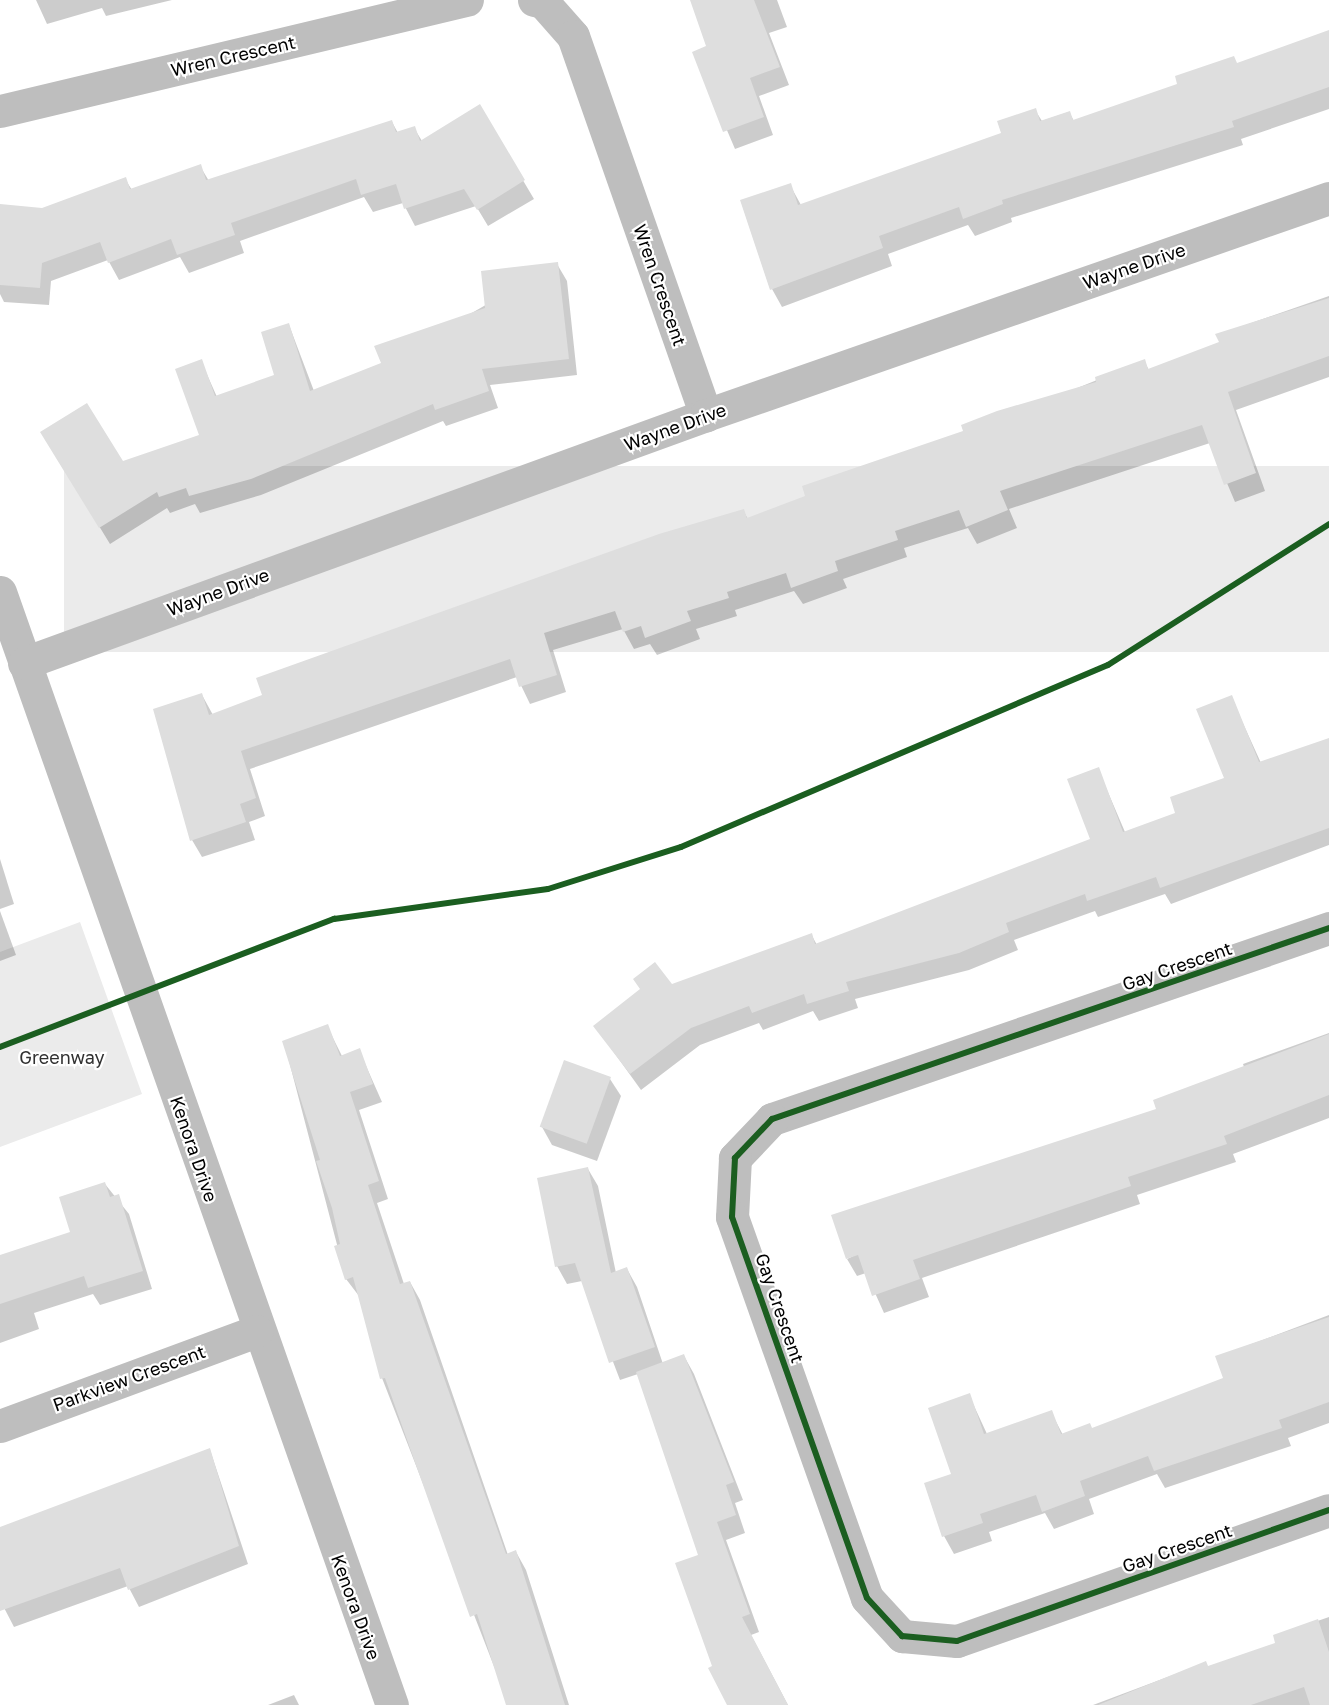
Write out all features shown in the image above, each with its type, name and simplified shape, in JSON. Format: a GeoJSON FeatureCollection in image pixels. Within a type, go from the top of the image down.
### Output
{"type":"FeatureCollection","features":[{"type":"Feature","properties":{"kind":"street","name":"Wren Crescent"},"geometry":{"type":"LineString","coordinates":[[0,111],[467,0]]}},
{"type":"Feature","properties":{"kind":"street","name":"Wren Crescent"},"geometry":{"type":"LineString","coordinates":[[534,0],[543,2],[573,36],[706,415]]}},
{"type":"Feature","properties":{"kind":"street","name":"Wayne Drive"},"geometry":{"type":"LineString","coordinates":[[24,663],[706,415],[1329,198]]}},
{"type":"Feature","properties":{"kind":"street","name":"Kenora Drive"},"geometry":{"type":"LineString","coordinates":[[0,592],[257,1331],[392,1705]]}},
{"type":"Feature","properties":{"kind":"street","name":"Gay Crescent"},"geometry":{"type":"LineString","coordinates":[[1329,928],[772,1119],[735,1158],[732,1217],[867,1598],[902,1636],[957,1641],[1329,1510]]}},
{"type":"Feature","properties":{"kind":"street","name":"Parkview Crescent"},"geometry":{"type":"LineString","coordinates":[[0,1426],[257,1331]]}},
{"type":"Feature","properties":{"kind":"green space"},"geometry":{"type":"Polygon","coordinates":[[[64,466],[1329,466],[1329,652],[64,652],[64,466]]]}},
{"type":"Feature","properties":{"kind":"green space","name":"Greenway"},"geometry":{"type":"Polygon","coordinates":[[[80,922],[142,1094],[0,1147],[0,952],[80,922]]]}},
{"type":"Feature","properties":{"kind":"building"},"geometry":{"type":"Polygon","coordinates":[[[690,0],[754,0],[780,67],[750,78],[764,117],[723,132],[692,52],[706,46],[690,0]]]}},
{"type":"Feature","properties":{"kind":"building"},"geometry":{"type":"Polygon","coordinates":[[[1329,30],[1329,87],[1232,121],[1234,127],[1002,200],[1003,204],[963,219],[959,207],[879,236],[883,248],[770,290],[740,200],[791,183],[798,205],[1001,133],[997,121],[1036,108],[1040,121],[1070,111],[1073,120],[1177,84],[1175,76],[1234,56],[1237,63],[1329,30]]]}},
{"type":"Feature","properties":{"kind":"building"},"geometry":{"type":"Polygon","coordinates":[[[480,104],[525,180],[477,210],[464,189],[404,209],[396,184],[361,195],[356,179],[231,223],[235,235],[177,255],[171,239],[108,263],[100,242],[42,263],[40,288],[0,285],[0,204],[42,208],[126,177],[130,189],[201,164],[206,180],[392,120],[396,132],[415,126],[420,141],[480,104]]]}},
{"type":"Feature","properties":{"kind":"building"},"geometry":{"type":"Polygon","coordinates":[[[558,262],[569,359],[482,369],[489,391],[435,410],[433,404],[251,479],[189,496],[186,488],[159,497],[157,492],[99,528],[40,432],[87,403],[123,461],[199,435],[175,369],[202,359],[215,396],[274,375],[261,332],[289,323],[310,391],[381,363],[374,346],[485,308],[481,271],[558,262]]]}},
{"type":"Feature","properties":{"kind":"building"},"geometry":{"type":"Polygon","coordinates":[[[1329,298],[1329,356],[1228,392],[1256,473],[1224,485],[1202,425],[1000,491],[1008,510],[966,527],[959,510],[895,531],[898,540],[835,561],[838,571],[791,588],[786,573],[727,592],[729,598],[687,611],[691,621],[645,638],[641,626],[623,632],[615,611],[544,633],[557,675],[519,687],[510,659],[241,751],[256,798],[240,804],[246,822],[190,841],[153,709],[202,693],[209,715],[262,695],[256,678],[659,534],[744,509],[747,518],[805,496],[802,486],[963,431],[961,425],[997,411],[1096,382],[1095,377],[1145,359],[1148,369],[1219,342],[1215,334],[1329,298]]]}},
{"type":"Feature","properties":{"kind":"building"},"geometry":{"type":"Polygon","coordinates":[[[1232,695],[1259,762],[1329,738],[1329,828],[1160,888],[1156,877],[1087,901],[1085,894],[1006,923],[1009,932],[959,953],[846,982],[849,991],[807,1004],[804,994],[752,1013],[749,1006],[691,1028],[630,1074],[593,1026],[640,989],[633,979],[655,962],[672,984],[812,933],[815,944],[1090,839],[1067,779],[1099,767],[1123,832],[1175,813],[1170,797],[1224,778],[1196,709],[1232,695]]]}},
{"type":"Feature","properties":{"kind":"building"},"geometry":{"type":"Polygon","coordinates":[[[328,1024],[340,1056],[360,1048],[373,1084],[350,1092],[379,1181],[368,1185],[400,1284],[410,1281],[506,1554],[516,1550],[565,1705],[506,1705],[477,1614],[470,1617],[385,1378],[380,1379],[353,1277],[345,1280],[334,1246],[340,1244],[332,1208],[316,1161],[320,1160],[282,1041],[328,1024]]]}},
{"type":"Feature","properties":{"kind":"building"},"geometry":{"type":"Polygon","coordinates":[[[1329,1034],[1329,1095],[1224,1136],[1227,1144],[1128,1177],[1131,1186],[913,1260],[920,1279],[872,1296],[858,1255],[846,1259],[831,1215],[1156,1109],[1153,1100],[1329,1034]]]}},
{"type":"Feature","properties":{"kind":"building"},"geometry":{"type":"Polygon","coordinates":[[[564,1060],[611,1077],[587,1144],[540,1127],[564,1060]]]}},
{"type":"Feature","properties":{"kind":"building"},"geometry":{"type":"Polygon","coordinates":[[[588,1167],[611,1273],[627,1267],[655,1347],[609,1363],[575,1263],[555,1267],[537,1178],[588,1167]]]}},
{"type":"Feature","properties":{"kind":"building"},"geometry":{"type":"Polygon","coordinates":[[[105,1182],[110,1197],[119,1194],[143,1271],[88,1288],[84,1276],[0,1304],[0,1255],[70,1232],[59,1197],[105,1182]]]}},
{"type":"Feature","properties":{"kind":"building"},"geometry":{"type":"Polygon","coordinates":[[[1329,1317],[1329,1402],[1279,1420],[1282,1428],[1154,1471],[1148,1456],[1080,1481],[1085,1496],[1042,1512],[1036,1495],[980,1514],[983,1523],[942,1537],[924,1483],[951,1474],[928,1408],[970,1393],[984,1434],[1052,1410],[1061,1434],[1090,1423],[1092,1428],[1223,1378],[1215,1356],[1329,1317]]]}},
{"type":"Feature","properties":{"kind":"building"},"geometry":{"type":"Polygon","coordinates":[[[684,1354],[734,1482],[726,1485],[736,1515],[717,1522],[750,1614],[742,1617],[788,1705],[727,1705],[708,1668],[712,1666],[675,1563],[698,1555],[636,1372],[684,1354]]]}},
{"type":"Feature","properties":{"kind":"building"},"geometry":{"type":"Polygon","coordinates":[[[210,1448],[239,1546],[128,1590],[120,1568],[0,1611],[0,1527],[210,1448]]]}},
{"type":"Feature","properties":{"kind":"building"},"geometry":{"type":"Polygon","coordinates":[[[1318,1619],[1329,1652],[1329,1705],[1310,1705],[1304,1687],[1251,1705],[1098,1705],[1206,1661],[1208,1666],[1275,1643],[1273,1635],[1318,1619]]]}},
{"type":"Feature","properties":{"kind":"cycle path"},"geometry":{"type":"LineString","coordinates":[[0,1047],[334,919],[548,889],[681,847],[1108,665],[1329,524]]}},
{"type":"Feature","properties":{"kind":"cycle path"},"geometry":{"type":"LineString","coordinates":[[1329,928],[772,1119],[735,1158],[732,1217],[867,1598],[902,1636],[957,1641],[1329,1510]]}}]}
